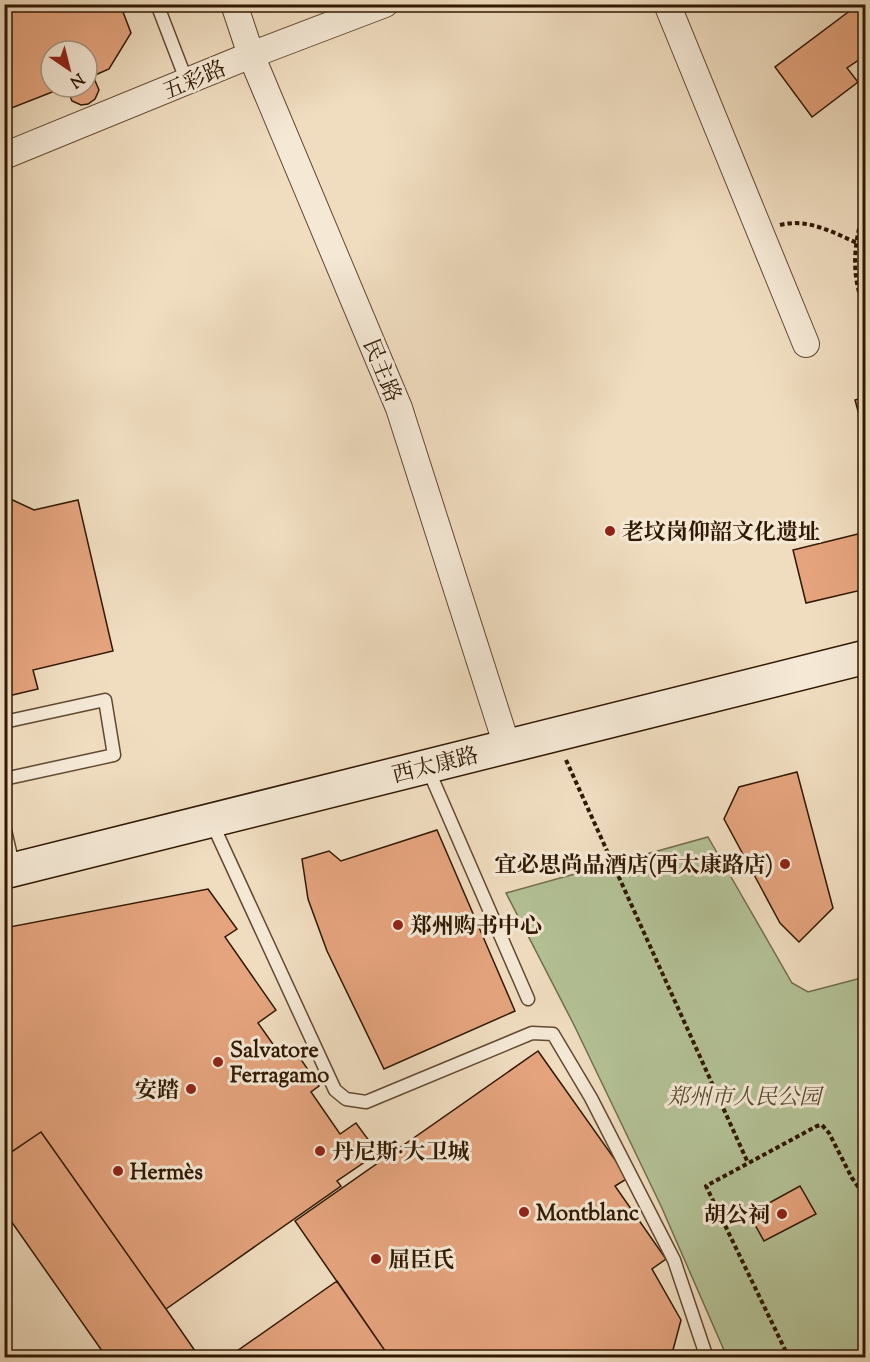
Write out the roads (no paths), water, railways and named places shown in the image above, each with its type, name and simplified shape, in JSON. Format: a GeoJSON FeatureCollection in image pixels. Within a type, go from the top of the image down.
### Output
{"type":"FeatureCollection","features":[{"type":"Feature","properties":{"kind":"street","name":"民主路"},"geometry":{"type":"LineString","coordinates":[[234,4],[251,55],[399,408],[507,746]]}},
{"type":"Feature","properties":{"kind":"street","name":"五彩路"},"geometry":{"type":"LineString","coordinates":[[4,156],[251,55],[385,4]]}},
{"type":"Feature","properties":{"kind":"street"},"geometry":{"type":"LineString","coordinates":[[667,4],[806,345]]}},
{"type":"Feature","properties":{"kind":"street","name":"西太康路"},"geometry":{"type":"LineString","coordinates":[[9,871],[866,657]]}},
{"type":"Feature","properties":{"kind":"lane"},"geometry":{"type":"LineString","coordinates":[[157,4],[187,82]]}},
{"type":"Feature","properties":{"kind":"lane"},"geometry":{"type":"LineString","coordinates":[[4,722],[105,700],[114,755],[4,779]]}},
{"type":"Feature","properties":{"kind":"lane"},"geometry":{"type":"LineString","coordinates":[[427,767],[528,999]]}},
{"type":"Feature","properties":{"kind":"lane"},"geometry":{"type":"LineString","coordinates":[[211,820],[335,1090],[346,1099],[366,1102],[532,1033],[553,1034],[591,1098],[675,1260],[707,1358]]}},
{"type":"Feature","properties":{"kind":"lane"},"geometry":{"type":"LineString","coordinates":[[4,826],[9,871]]}},
{"type":"Feature","properties":{"kind":"place","name":"老坟岗仰韶文化遗址"},"geometry":{"type":"Point","coordinates":[610,531]}},
{"type":"Feature","properties":{"kind":"place","name":"宜必思尚品酒店(西太康路店)"},"geometry":{"type":"Point","coordinates":[785,864]}},
{"type":"Feature","properties":{"kind":"place","name":"郑州购书中心"},"geometry":{"type":"Point","coordinates":[398,925]}},
{"type":"Feature","properties":{"kind":"place","name":"Salvatore Ferragamo"},"geometry":{"type":"Point","coordinates":[218,1062]}},
{"type":"Feature","properties":{"kind":"place","name":"安踏"},"geometry":{"type":"Point","coordinates":[191,1089]}},
{"type":"Feature","properties":{"kind":"place","name":"丹尼斯·大卫城"},"geometry":{"type":"Point","coordinates":[320,1151]}},
{"type":"Feature","properties":{"kind":"place","name":"Hermès"},"geometry":{"type":"Point","coordinates":[118,1171]}},
{"type":"Feature","properties":{"kind":"place","name":"Montblanc"},"geometry":{"type":"Point","coordinates":[524,1212]}},
{"type":"Feature","properties":{"kind":"place","name":"胡公祠"},"geometry":{"type":"Point","coordinates":[782,1214]}},
{"type":"Feature","properties":{"kind":"place","name":"屈臣氏"},"geometry":{"type":"Point","coordinates":[376,1259]}},
{"type":"Feature","properties":{"kind":"park label","name":"郑州市人民公园"},"geometry":{"type":"Point","coordinates":[744,1096]}}]}
